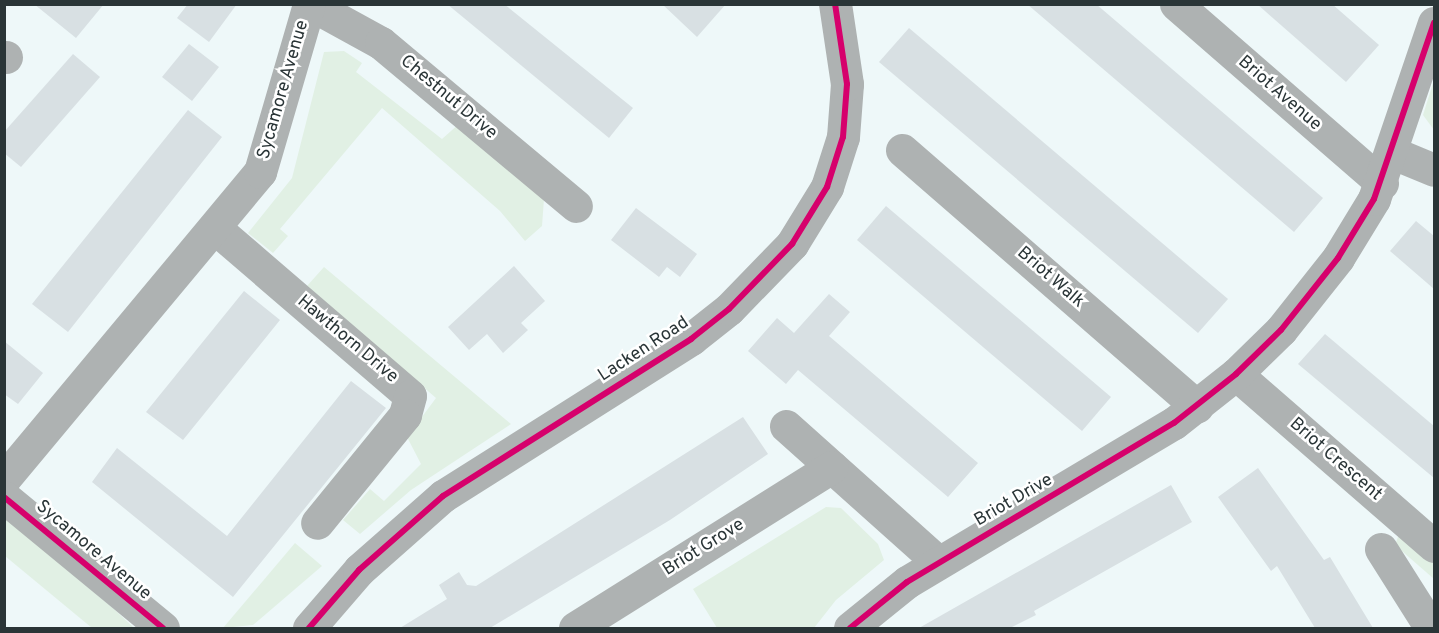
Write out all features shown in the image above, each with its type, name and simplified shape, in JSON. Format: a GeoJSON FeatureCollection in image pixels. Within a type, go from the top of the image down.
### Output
{"type":"FeatureCollection","features":[{"type":"Feature","properties":{"kind":"street","name":"Chestnut Drive"},"geometry":{"type":"LineString","coordinates":[[309,4],[381,43],[576,206]]}},
{"type":"Feature","properties":{"kind":"street","name":"Sycamore Avenue"},"geometry":{"type":"LineString","coordinates":[[4,479],[215,228],[266,160],[309,4]]}},
{"type":"Feature","properties":{"kind":"street","name":"Lacken Road"},"geometry":{"type":"LineString","coordinates":[[309,628],[359,570],[443,496],[691,339],[738,301],[792,244],[827,186],[843,137],[847,84],[836,4]]}},
{"type":"Feature","properties":{"kind":"street","name":"Briot Avenue"},"geometry":{"type":"LineString","coordinates":[[1176,4],[1382,183]]}},
{"type":"Feature","properties":{"kind":"street","name":"Briot Drive"},"geometry":{"type":"LineString","coordinates":[[850,628],[886,596],[938,562],[1197,406],[1236,374],[1323,279],[1382,183],[1394,153],[1434,23]]}},
{"type":"Feature","properties":{"kind":"street","name":"Briot Walk"},"geometry":{"type":"LineString","coordinates":[[902,150],[1197,406]]}},
{"type":"Feature","properties":{"kind":"street"},"geometry":{"type":"LineString","coordinates":[[1394,153],[1434,170]]}},
{"type":"Feature","properties":{"kind":"street","name":"Hawthorn Drive"},"geometry":{"type":"LineString","coordinates":[[215,228],[410,396],[405,415],[317,523]]}},
{"type":"Feature","properties":{"kind":"street","name":"Briot Crescent"},"geometry":{"type":"LineString","coordinates":[[1236,374],[1434,546]]}},
{"type":"Feature","properties":{"kind":"street"},"geometry":{"type":"LineString","coordinates":[[786,426],[938,562]]}},
{"type":"Feature","properties":{"kind":"street","name":"Briot Grove"},"geometry":{"type":"LineString","coordinates":[[575,628],[832,467]]}},
{"type":"Feature","properties":{"kind":"street","name":"Sycamore Avenue"},"geometry":{"type":"LineString","coordinates":[[4,497],[163,628]]}},
{"type":"Feature","properties":{"kind":"street"},"geometry":{"type":"LineString","coordinates":[[1382,549],[1431,628]]}},
{"type":"Feature","properties":{"kind":"green space"},"geometry":{"type":"Polygon","coordinates":[[[344,51],[362,63],[356,72],[442,139],[460,123],[544,199],[542,226],[525,241],[500,211],[382,108],[280,229],[288,236],[273,253],[248,233],[292,178],[324,52],[344,51]]]}},
{"type":"Feature","properties":{"kind":"green space"},"geometry":{"type":"Polygon","coordinates":[[[1434,80],[1434,130],[1423,115],[1434,80]]]}},
{"type":"Feature","properties":{"kind":"green space"},"geometry":{"type":"Polygon","coordinates":[[[324,267],[511,424],[411,490],[360,534],[343,520],[370,489],[384,501],[421,464],[407,437],[436,398],[307,286],[324,267]]]}},
{"type":"Feature","properties":{"kind":"green space"},"geometry":{"type":"Polygon","coordinates":[[[826,507],[841,508],[878,544],[884,560],[836,600],[814,628],[717,628],[693,589],[826,507]]]}},
{"type":"Feature","properties":{"kind":"green space"},"geometry":{"type":"Polygon","coordinates":[[[4,517],[134,628],[92,628],[5,556],[4,517]]]}},
{"type":"Feature","properties":{"kind":"green space"},"geometry":{"type":"Polygon","coordinates":[[[1398,537],[1406,537],[1434,563],[1434,579],[1395,545],[1398,537]]]}},
{"type":"Feature","properties":{"kind":"green space"},"geometry":{"type":"Polygon","coordinates":[[[295,543],[322,566],[253,625],[223,628],[295,543]]]}},
{"type":"Feature","properties":{"kind":"building"},"geometry":{"type":"Polygon","coordinates":[[[34,4],[104,4],[76,38],[34,4]]]}},
{"type":"Feature","properties":{"kind":"building"},"geometry":{"type":"Polygon","coordinates":[[[188,4],[237,4],[209,42],[177,18],[188,4]]]}},
{"type":"Feature","properties":{"kind":"building"},"geometry":{"type":"Polygon","coordinates":[[[447,4],[504,4],[633,108],[609,138],[447,4]]]}},
{"type":"Feature","properties":{"kind":"building"},"geometry":{"type":"Polygon","coordinates":[[[662,4],[726,4],[697,37],[662,4]]]}},
{"type":"Feature","properties":{"kind":"building"},"geometry":{"type":"Polygon","coordinates":[[[1027,4],[1096,4],[1323,198],[1294,232],[1027,4]]]}},
{"type":"Feature","properties":{"kind":"building"},"geometry":{"type":"Polygon","coordinates":[[[1257,4],[1332,4],[1379,45],[1346,82],[1257,4]]]}},
{"type":"Feature","properties":{"kind":"building"},"geometry":{"type":"Polygon","coordinates":[[[909,28],[1228,299],[1198,333],[879,62],[909,28]]]}},
{"type":"Feature","properties":{"kind":"building"},"geometry":{"type":"Polygon","coordinates":[[[189,44],[219,67],[192,101],[162,77],[189,44]]]}},
{"type":"Feature","properties":{"kind":"building"},"geometry":{"type":"Polygon","coordinates":[[[73,54],[100,77],[21,167],[4,153],[4,132],[73,54]]]}},
{"type":"Feature","properties":{"kind":"building"},"geometry":{"type":"Polygon","coordinates":[[[188,110],[222,137],[68,332],[32,304],[188,110]]]}},
{"type":"Feature","properties":{"kind":"building"},"geometry":{"type":"Polygon","coordinates":[[[886,206],[1111,397],[1082,431],[857,240],[886,206]]]}},
{"type":"Feature","properties":{"kind":"building"},"geometry":{"type":"Polygon","coordinates":[[[636,208],[697,254],[680,277],[667,267],[659,277],[611,240],[636,208]]]}},
{"type":"Feature","properties":{"kind":"building"},"geometry":{"type":"Polygon","coordinates":[[[1416,221],[1434,236],[1434,289],[1390,251],[1416,221]]]}},
{"type":"Feature","properties":{"kind":"building"},"geometry":{"type":"Polygon","coordinates":[[[514,266],[545,301],[521,323],[528,330],[503,353],[487,334],[469,350],[448,327],[514,266]]]}},
{"type":"Feature","properties":{"kind":"building"},"geometry":{"type":"Polygon","coordinates":[[[244,291],[280,320],[183,440],[146,412],[244,291]]]}},
{"type":"Feature","properties":{"kind":"building"},"geometry":{"type":"Polygon","coordinates":[[[829,294],[850,312],[829,336],[978,463],[948,497],[798,370],[786,384],[748,351],[777,318],[794,333],[829,294]]]}},
{"type":"Feature","properties":{"kind":"building"},"geometry":{"type":"Polygon","coordinates":[[[1325,334],[1434,426],[1434,478],[1298,364],[1325,334]]]}},
{"type":"Feature","properties":{"kind":"building"},"geometry":{"type":"Polygon","coordinates":[[[4,341],[43,373],[18,404],[4,394],[4,341]]]}},
{"type":"Feature","properties":{"kind":"building"},"geometry":{"type":"Polygon","coordinates":[[[351,381],[386,408],[233,597],[92,482],[117,448],[227,536],[351,381]]]}},
{"type":"Feature","properties":{"kind":"building"},"geometry":{"type":"Polygon","coordinates":[[[743,417],[768,454],[670,520],[490,628],[400,628],[447,599],[439,585],[459,572],[467,585],[476,586],[743,417]]]}},
{"type":"Feature","properties":{"kind":"building"},"geometry":{"type":"Polygon","coordinates":[[[1258,468],[1324,560],[1330,557],[1373,628],[1315,628],[1277,566],[1271,571],[1218,497],[1258,468]]]}},
{"type":"Feature","properties":{"kind":"building"},"geometry":{"type":"Polygon","coordinates":[[[1171,485],[1192,522],[1034,611],[1036,615],[1010,628],[919,628],[1171,485]]]}},
{"type":"Feature","properties":{"kind":"cycle path"},"geometry":{"type":"LineString","coordinates":[[309,628],[359,570],[443,496],[691,339],[729,309],[792,244],[827,187],[843,137],[847,84],[835,4]]}},
{"type":"Feature","properties":{"kind":"cycle path"},"geometry":{"type":"LineString","coordinates":[[850,628],[907,582],[1174,423],[1236,374],[1281,330],[1338,258],[1374,199],[1434,23]]}},
{"type":"Feature","properties":{"kind":"cycle path"},"geometry":{"type":"LineString","coordinates":[[4,497],[163,628]]}}]}
